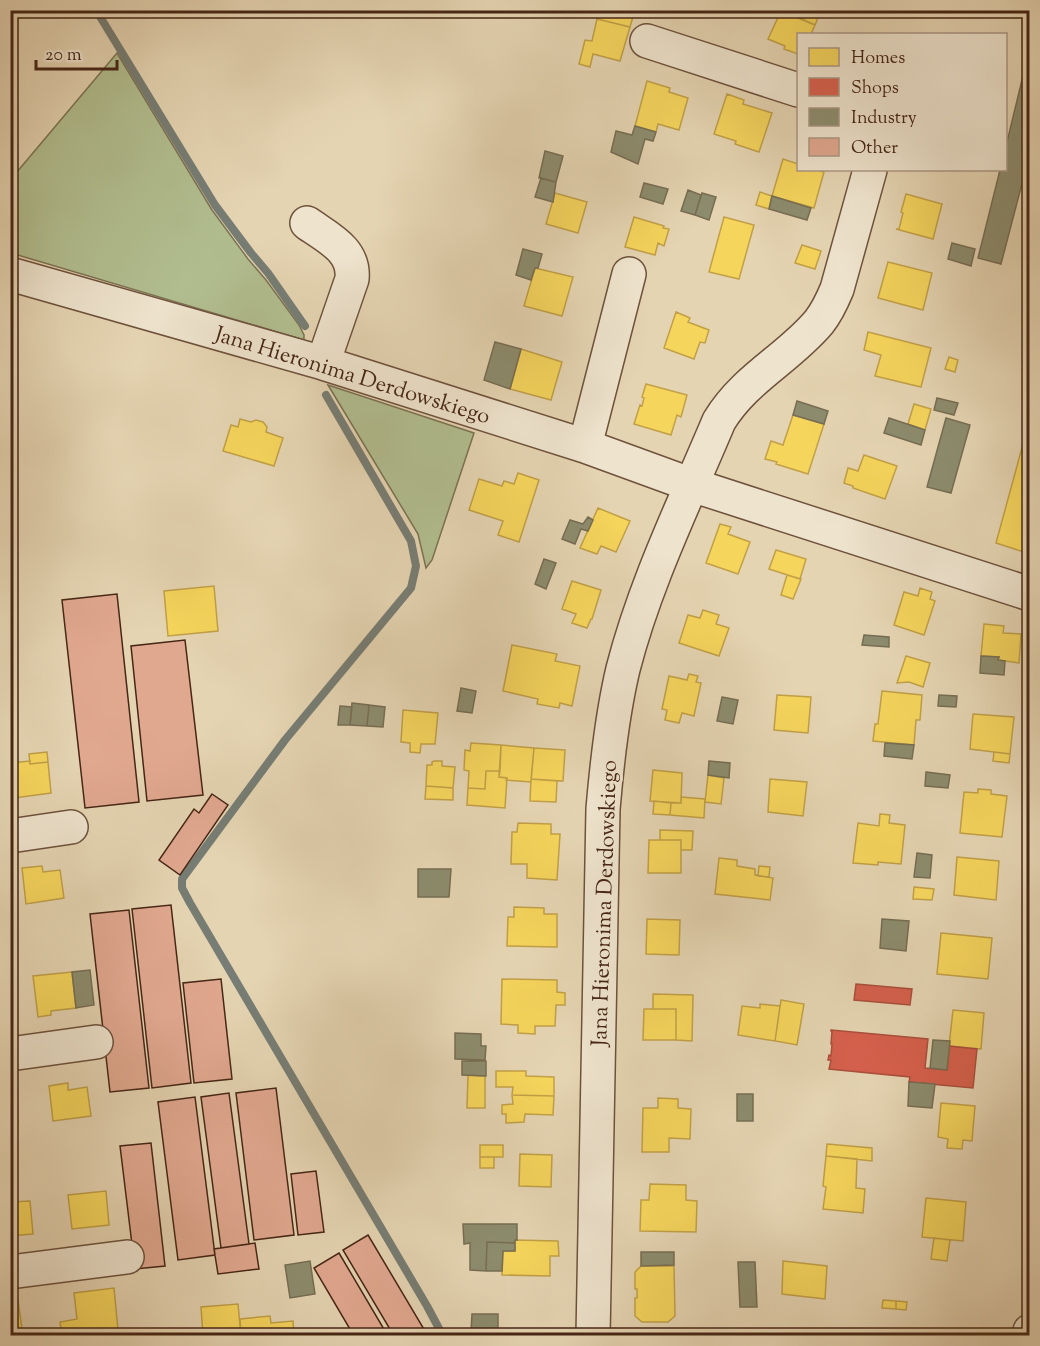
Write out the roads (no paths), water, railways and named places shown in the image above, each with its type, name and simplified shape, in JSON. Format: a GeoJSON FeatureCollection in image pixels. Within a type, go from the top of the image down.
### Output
{"type":"FeatureCollection","features":[{"type":"Feature","properties":{"kind":"street"},"geometry":{"type":"LineString","coordinates":[[647,42],[797,90]]}},
{"type":"Feature","properties":{"kind":"street","name":"Jana Hieronima Derdowskiego"},"geometry":{"type":"LineString","coordinates":[[593,1335],[603,809],[614,713],[623,669],[649,587],[719,421],[745,388],[802,340],[830,307],[870,171]]}},
{"type":"Feature","properties":{"kind":"street"},"geometry":{"type":"LineString","coordinates":[[307,223],[345,251],[350,258],[353,272],[322,363]]}},
{"type":"Feature","properties":{"kind":"street","name":"Jana Hieronima Derdowskiego"},"geometry":{"type":"LineString","coordinates":[[10,274],[322,363],[585,446],[692,485],[1029,594]]}},
{"type":"Feature","properties":{"kind":"street"},"geometry":{"type":"LineString","coordinates":[[585,446],[629,274]]}},
{"type":"Feature","properties":{"kind":"street"},"geometry":{"type":"LineString","coordinates":[[10,836],[71,827]]}},
{"type":"Feature","properties":{"kind":"street"},"geometry":{"type":"LineString","coordinates":[[10,1054],[96,1042]]}},
{"type":"Feature","properties":{"kind":"street"},"geometry":{"type":"LineString","coordinates":[[10,1272],[127,1257]]}},
{"type":"Feature","properties":{"kind":"waterway"},"geometry":{"type":"LineString","coordinates":[[96,10],[215,205],[268,273],[305,326]]}},
{"type":"Feature","properties":{"kind":"waterway"},"geometry":{"type":"LineString","coordinates":[[326,395],[411,541],[416,566],[411,588],[285,740],[182,879],[182,888],[443,1336]]}}]}
